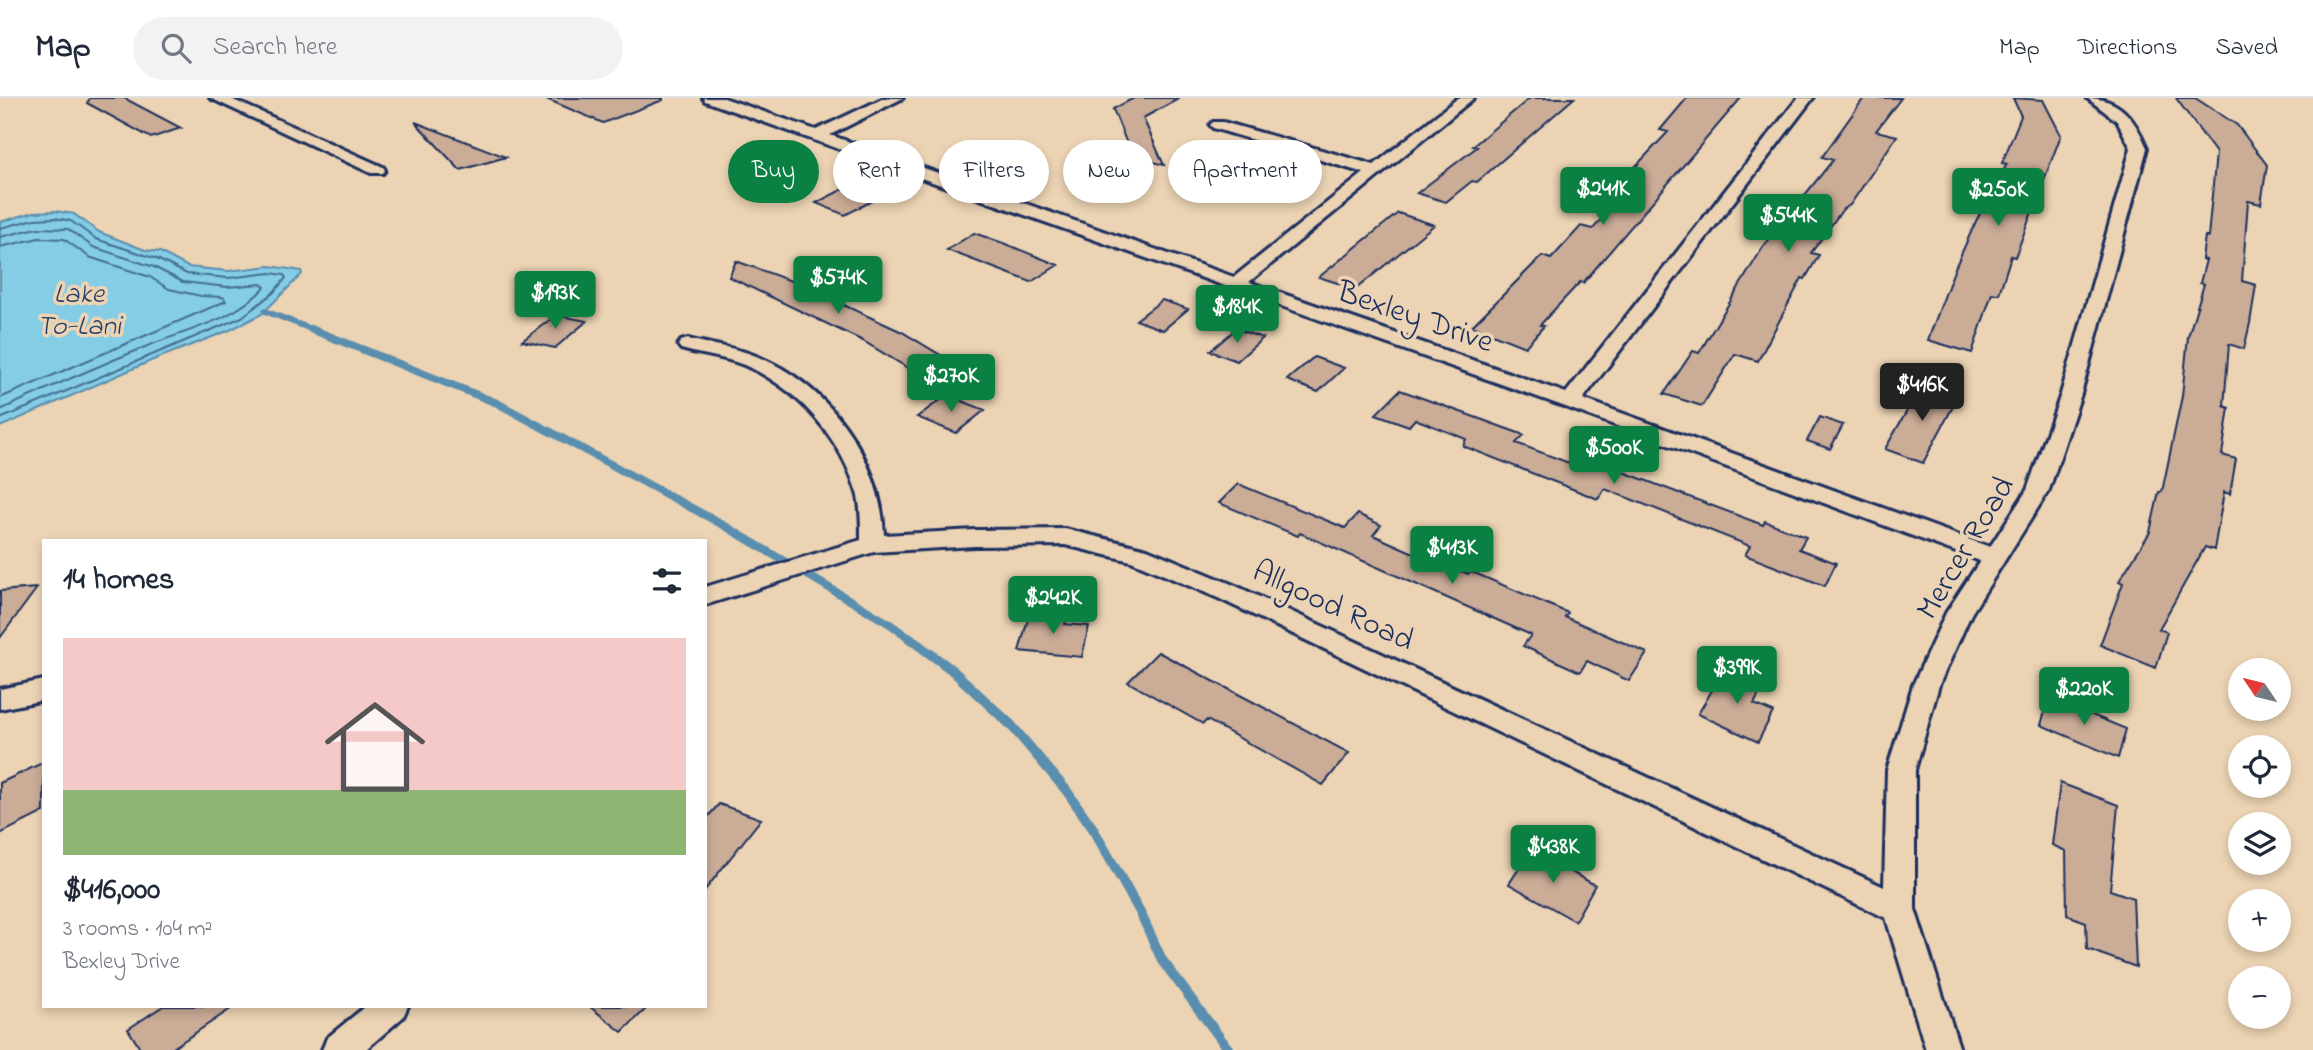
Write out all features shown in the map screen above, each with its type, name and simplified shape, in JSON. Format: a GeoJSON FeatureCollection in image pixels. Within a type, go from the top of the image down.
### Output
{"type":"FeatureCollection","features":[{"type":"Feature","properties":{"kind":"street"},"geometry":{"type":"LineString","coordinates":[[216,98],[377,170]]}},
{"type":"Feature","properties":{"kind":"street","name":"Bexley Drive"},"geometry":{"type":"LineString","coordinates":[[710,98],[1570,402],[1994,557]]}},
{"type":"Feature","properties":{"kind":"street"},"geometry":{"type":"LineString","coordinates":[[816,136],[897,98]]}},
{"type":"Feature","properties":{"kind":"street"},"geometry":{"type":"LineString","coordinates":[[1235,285],[1467,98]]}},
{"type":"Feature","properties":{"kind":"street"},"geometry":{"type":"LineString","coordinates":[[1570,402],[1806,98]]}},
{"type":"Feature","properties":{"kind":"street","name":"Mercer Road"},"geometry":{"type":"LineString","coordinates":[[1942,1050],[1899,909],[1901,771],[1926,685],[1959,613],[2038,490],[2071,394],[2139,148],[2131,126],[2111,107],[2094,98]]}},
{"type":"Feature","properties":{"kind":"street"},"geometry":{"type":"LineString","coordinates":[[1218,125],[1376,172]]}},
{"type":"Feature","properties":{"kind":"street"},"geometry":{"type":"LineString","coordinates":[[688,345],[754,362],[789,382],[824,413],[853,459],[869,496],[873,544]]}},
{"type":"Feature","properties":{"kind":"street","name":"Allgood Road"},"geometry":{"type":"LineString","coordinates":[[707,595],[873,544],[975,538],[1065,537],[1138,555],[1227,592],[1899,909]]}},
{"type":"Feature","properties":{"kind":"street"},"geometry":{"type":"LineString","coordinates":[[0,699],[42,690]]}},
{"type":"Feature","properties":{"kind":"street"},"geometry":{"type":"LineString","coordinates":[[339,1050],[389,1008]]}},
{"type":"Feature","properties":{"kind":"water","name":"Lake To-Lani"},"geometry":{"type":"Polygon","coordinates":[[[34,212],[74,214],[99,232],[145,250],[160,252],[188,267],[228,271],[270,266],[301,271],[302,274],[262,314],[0,427],[0,222],[34,212]]]}},
{"type":"Feature","properties":{"kind":"building"},"geometry":{"type":"Polygon","coordinates":[[[90,98],[124,98],[181,128],[151,138],[87,103],[90,98]]]}},
{"type":"Feature","properties":{"kind":"building"},"geometry":{"type":"Polygon","coordinates":[[[544,98],[663,98],[663,100],[603,123],[544,98]]]}},
{"type":"Feature","properties":{"kind":"building"},"geometry":{"type":"Polygon","coordinates":[[[1134,98],[1180,98],[1143,118],[1153,140],[1126,140],[1113,109],[1134,98]]]}},
{"type":"Feature","properties":{"kind":"building"},"geometry":{"type":"Polygon","coordinates":[[[1530,98],[1574,98],[1477,182],[1472,181],[1446,202],[1417,193],[1477,147],[1473,146],[1530,98]]]}},
{"type":"Feature","properties":{"kind":"building"},"geometry":{"type":"Polygon","coordinates":[[[1687,98],[1741,98],[1583,283],[1580,282],[1540,325],[1544,326],[1525,347],[1472,326],[1542,256],[1551,259],[1581,226],[1593,229],[1630,187],[1619,184],[1668,132],[1660,130],[1687,98]]]}},
{"type":"Feature","properties":{"kind":"building"},"geometry":{"type":"Polygon","coordinates":[[[1864,98],[1901,98],[1876,131],[1897,136],[1850,205],[1843,209],[1811,253],[1819,255],[1805,279],[1802,278],[1758,361],[1735,354],[1702,406],[1664,394],[1693,351],[1699,353],[1763,247],[1833,160],[1822,157],[1864,98]]]}},
{"type":"Feature","properties":{"kind":"building"},"geometry":{"type":"Polygon","coordinates":[[[2013,98],[2043,100],[2061,135],[2015,257],[2011,256],[1999,294],[1992,293],[1972,353],[1928,340],[1976,221],[2007,164],[2002,163],[2021,116],[2013,98]]]}},
{"type":"Feature","properties":{"kind":"building"},"geometry":{"type":"Polygon","coordinates":[[[2176,98],[2195,98],[2237,125],[2267,165],[2261,204],[2248,201],[2242,281],[2256,285],[2250,323],[2244,349],[2229,344],[2224,406],[2229,408],[2222,455],[2236,459],[2230,494],[2224,492],[2214,550],[2205,547],[2159,629],[2167,632],[2156,668],[2100,645],[2123,583],[2119,581],[2150,532],[2159,492],[2162,492],[2182,396],[2188,337],[2204,284],[2200,283],[2206,260],[2202,259],[2205,236],[2208,237],[2216,153],[2176,98]]]}},
{"type":"Feature","properties":{"kind":"building"},"geometry":{"type":"Polygon","coordinates":[[[415,122],[506,157],[460,170],[415,122]]]}},
{"type":"Feature","properties":{"kind":"building"},"geometry":{"type":"Polygon","coordinates":[[[1154,143],[1164,165],[1154,162],[1154,143]]]}},
{"type":"Feature","properties":{"kind":"building"},"geometry":{"type":"Polygon","coordinates":[[[833,194],[833,203],[868,203],[845,215],[816,203],[833,194]]]}},
{"type":"Feature","properties":{"kind":"building"},"geometry":{"type":"Polygon","coordinates":[[[1398,213],[1434,225],[1356,289],[1319,277],[1398,213]]]}},
{"type":"Feature","properties":{"kind":"building"},"geometry":{"type":"Polygon","coordinates":[[[974,233],[1058,265],[1031,282],[947,250],[974,233]]]}},
{"type":"Feature","properties":{"kind":"building"},"geometry":{"type":"Polygon","coordinates":[[[736,261],[794,282],[902,332],[942,356],[913,371],[863,341],[729,277],[736,261]]]}},
{"type":"Feature","properties":{"kind":"building"},"geometry":{"type":"Polygon","coordinates":[[[1162,300],[1188,309],[1163,330],[1136,320],[1162,300]]]}},
{"type":"Feature","properties":{"kind":"building"},"geometry":{"type":"Polygon","coordinates":[[[556,315],[587,321],[555,348],[522,341],[556,315]]]}},
{"type":"Feature","properties":{"kind":"building"},"geometry":{"type":"Polygon","coordinates":[[[1236,329],[1263,338],[1237,361],[1210,351],[1236,329]]]}},
{"type":"Feature","properties":{"kind":"building"},"geometry":{"type":"Polygon","coordinates":[[[1314,357],[1344,368],[1318,392],[1287,380],[1314,357]]]}},
{"type":"Feature","properties":{"kind":"building"},"geometry":{"type":"Polygon","coordinates":[[[1923,383],[1959,395],[1923,463],[1885,449],[1923,383]]]}},
{"type":"Feature","properties":{"kind":"building"},"geometry":{"type":"Polygon","coordinates":[[[1400,390],[1524,435],[1516,443],[1577,466],[1584,457],[1763,525],[1765,521],[1806,537],[1799,549],[1836,563],[1825,586],[1745,555],[1750,546],[1605,489],[1598,499],[1463,446],[1466,439],[1415,419],[1409,426],[1376,414],[1400,390]]]}},
{"type":"Feature","properties":{"kind":"building"},"geometry":{"type":"Polygon","coordinates":[[[947,395],[985,410],[956,433],[917,417],[947,395]]]}},
{"type":"Feature","properties":{"kind":"building"},"geometry":{"type":"Polygon","coordinates":[[[1820,417],[1843,425],[1830,449],[1807,441],[1820,417]]]}},
{"type":"Feature","properties":{"kind":"building"},"geometry":{"type":"Polygon","coordinates":[[[1238,484],[1345,528],[1358,514],[1381,525],[1373,535],[1441,565],[1443,563],[1468,574],[1470,571],[1568,613],[1565,617],[1647,653],[1629,681],[1587,661],[1580,672],[1523,646],[1531,635],[1300,533],[1298,536],[1219,503],[1238,484]]]}},
{"type":"Feature","properties":{"kind":"building"},"geometry":{"type":"Polygon","coordinates":[[[37,588],[0,638],[0,591],[37,588]]]}},
{"type":"Feature","properties":{"kind":"building"},"geometry":{"type":"Polygon","coordinates":[[[1030,612],[1068,615],[1065,624],[1089,626],[1082,657],[1019,651],[1030,612]]]}},
{"type":"Feature","properties":{"kind":"building"},"geometry":{"type":"Polygon","coordinates":[[[1158,652],[1349,753],[1323,785],[1207,720],[1203,724],[1128,682],[1158,652]]]}},
{"type":"Feature","properties":{"kind":"building"},"geometry":{"type":"Polygon","coordinates":[[[1724,670],[1763,687],[1754,704],[1773,712],[1758,742],[1698,714],[1724,670]]]}},
{"type":"Feature","properties":{"kind":"building"},"geometry":{"type":"Polygon","coordinates":[[[2049,697],[2126,729],[2118,758],[2041,725],[2049,697]]]}},
{"type":"Feature","properties":{"kind":"building"},"geometry":{"type":"Polygon","coordinates":[[[42,763],[42,813],[0,834],[0,783],[42,763]]]}},
{"type":"Feature","properties":{"kind":"building"},"geometry":{"type":"Polygon","coordinates":[[[2060,783],[2118,805],[2110,890],[2133,898],[2136,967],[2087,949],[2086,922],[2067,915],[2066,851],[2052,845],[2060,783]]]}},
{"type":"Feature","properties":{"kind":"building"},"geometry":{"type":"Polygon","coordinates":[[[719,804],[761,819],[707,887],[707,818],[719,804]]]}},
{"type":"Feature","properties":{"kind":"building"},"geometry":{"type":"Polygon","coordinates":[[[1531,850],[1595,885],[1575,921],[1509,884],[1531,850]]]}},
{"type":"Feature","properties":{"kind":"building"},"geometry":{"type":"Polygon","coordinates":[[[160,1008],[232,1008],[170,1050],[141,1050],[128,1029],[160,1008]]]}},
{"type":"Feature","properties":{"kind":"building"},"geometry":{"type":"Polygon","coordinates":[[[592,1008],[647,1008],[622,1032],[592,1008]]]}},
{"type":"Feature","properties":{"kind":"waterway"},"geometry":{"type":"LineString","coordinates":[[265,311],[316,331]]}},
{"type":"Feature","properties":{"kind":"waterway"},"geometry":{"type":"LineString","coordinates":[[311,329],[497,403],[725,526],[890,624],[912,640]]}},
{"type":"Feature","properties":{"kind":"waterway"},"geometry":{"type":"LineString","coordinates":[[909,638],[952,670],[1011,725],[1066,790],[1092,827],[1140,912],[1162,960],[1229,1050]]}}]}
